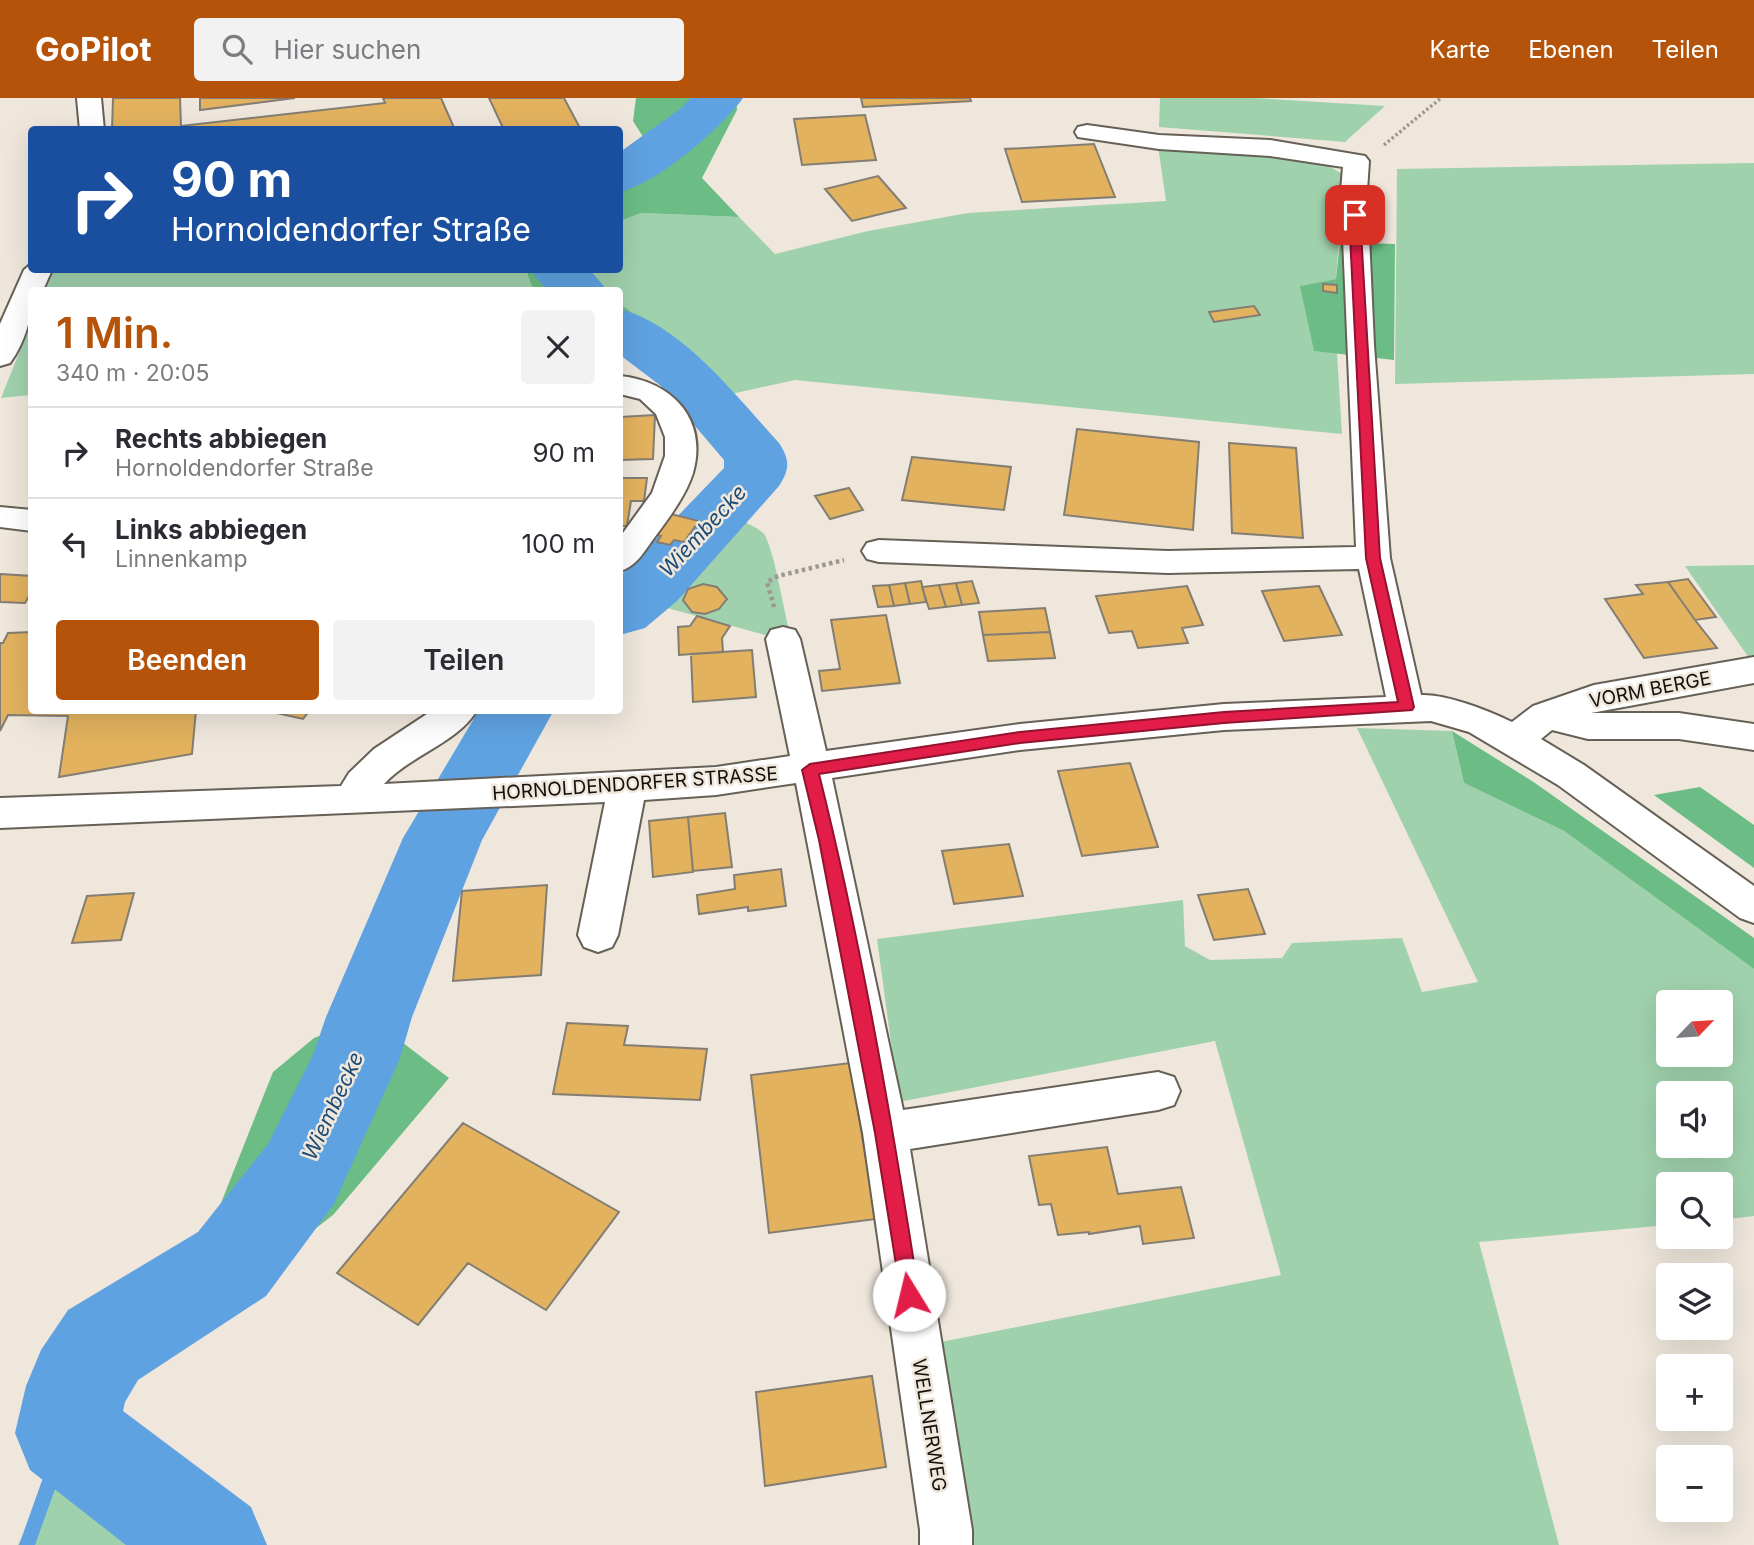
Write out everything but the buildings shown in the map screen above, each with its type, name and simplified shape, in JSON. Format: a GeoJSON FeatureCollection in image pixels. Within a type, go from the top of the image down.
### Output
{"type":"FeatureCollection","features":[{"type":"Feature","properties":{"kind":"street"},"geometry":{"type":"LineString","coordinates":[[89,98],[92,126]]}},
{"type":"Feature","properties":{"kind":"street"},"geometry":{"type":"LineString","coordinates":[[1087,132],[1159,142],[1270,148],[1356,162],[1354,191],[1360,345],[1373,558],[1406,707]]}},
{"type":"Feature","properties":{"kind":"street"},"geometry":{"type":"LineString","coordinates":[[0,357],[28,293]]}},
{"type":"Feature","properties":{"kind":"street"},"geometry":{"type":"LineString","coordinates":[[623,385],[640,387],[663,401],[678,427],[683,456],[678,475],[623,556]]}},
{"type":"Feature","properties":{"kind":"street"},"geometry":{"type":"LineString","coordinates":[[0,517],[28,520]]}},
{"type":"Feature","properties":{"kind":"street"},"geometry":{"type":"LineString","coordinates":[[879,551],[1168,562],[1373,558]]}},
{"type":"Feature","properties":{"kind":"street","name":"WELLNERWEG"},"geometry":{"type":"LineString","coordinates":[[783,639],[827,840],[884,1133],[946,1530],[946,1545]]}},
{"type":"Feature","properties":{"kind":"street","name":"VORM BERGE"},"geometry":{"type":"LineString","coordinates":[[1515,740],[1546,715],[1594,698],[1754,670]]}},
{"type":"Feature","properties":{"kind":"street","name":"HORNOLDENDORFER STRASSE"},"geometry":{"type":"LineString","coordinates":[[0,813],[527,793],[716,781],[810,770],[1020,737],[1224,717],[1431,708],[1459,714],[1515,740],[1570,775],[1754,907]]}},
{"type":"Feature","properties":{"kind":"street"},"geometry":{"type":"LineString","coordinates":[[353,798],[361,782],[378,764],[453,714]]}},
{"type":"Feature","properties":{"kind":"street"},"geometry":{"type":"LineString","coordinates":[[1546,715],[1588,726],[1679,726],[1754,737]]}},
{"type":"Feature","properties":{"kind":"street"},"geometry":{"type":"LineString","coordinates":[[598,935],[627,787]]}},
{"type":"Feature","properties":{"kind":"street"},"geometry":{"type":"LineString","coordinates":[[884,1133],[1158,1091]]}},
{"type":"Feature","properties":{"kind":"path"},"geometry":{"type":"LineString","coordinates":[[1356,162],[1380,148],[1441,98]]}},
{"type":"Feature","properties":{"kind":"path"},"geometry":{"type":"LineString","coordinates":[[783,639],[767,582],[778,576],[879,551]]}},
{"type":"Feature","properties":{"kind":"green space"},"geometry":{"type":"Polygon","coordinates":[[[636,98],[736,98],[737,110],[702,178],[739,217],[641,213],[623,220],[623,153],[645,140],[633,121],[636,98]]]}},
{"type":"Feature","properties":{"kind":"green space"},"geometry":{"type":"Polygon","coordinates":[[[1160,98],[1254,98],[1385,106],[1345,142],[1159,127],[1160,98]]]}},
{"type":"Feature","properties":{"kind":"green space"},"geometry":{"type":"Polygon","coordinates":[[[1158,146],[1319,160],[1344,175],[1336,279],[1301,286],[1314,350],[1337,353],[1342,434],[795,380],[731,394],[623,305],[623,287],[601,287],[584,273],[623,273],[623,220],[641,213],[739,217],[775,254],[868,231],[968,213],[1166,201],[1158,146]]]}},
{"type":"Feature","properties":{"kind":"green space"},"geometry":{"type":"Polygon","coordinates":[[[1754,163],[1754,374],[1395,384],[1397,169],[1754,163]]]}},
{"type":"Feature","properties":{"kind":"green space"},"geometry":{"type":"Polygon","coordinates":[[[1340,242],[1395,244],[1394,360],[1314,351],[1300,286],[1336,279],[1340,242]]]}},
{"type":"Feature","properties":{"kind":"green space"},"geometry":{"type":"Polygon","coordinates":[[[53,273],[527,273],[532,287],[46,287],[53,273]]]}},
{"type":"Feature","properties":{"kind":"green space"},"geometry":{"type":"Polygon","coordinates":[[[527,273],[584,273],[601,287],[532,287],[527,273]]]}},
{"type":"Feature","properties":{"kind":"green space"},"geometry":{"type":"Polygon","coordinates":[[[623,305],[731,394],[690,402],[623,349],[623,305]]]}},
{"type":"Feature","properties":{"kind":"green space"},"geometry":{"type":"Polygon","coordinates":[[[28,330],[28,395],[1,398],[28,330]]]}},
{"type":"Feature","properties":{"kind":"green space"},"geometry":{"type":"Polygon","coordinates":[[[745,522],[762,532],[768,542],[791,638],[765,635],[653,604],[717,544],[745,522]]]}},
{"type":"Feature","properties":{"kind":"green space"},"geometry":{"type":"Polygon","coordinates":[[[1754,565],[1754,657],[1749,658],[1685,566],[1754,565]]]}},
{"type":"Feature","properties":{"kind":"green space"},"geometry":{"type":"Polygon","coordinates":[[[1357,728],[1452,731],[1464,783],[1564,831],[1754,969],[1754,1216],[1733,1218],[1733,1172],[1656,1172],[1656,1226],[1479,1242],[1559,1545],[964,1545],[941,1342],[1281,1275],[1215,1041],[899,1102],[877,939],[1183,900],[1185,946],[1210,960],[1282,958],[1292,943],[1402,938],[1422,992],[1478,982],[1357,728]]]}},
{"type":"Feature","properties":{"kind":"green space"},"geometry":{"type":"Polygon","coordinates":[[[1452,731],[1535,783],[1754,938],[1754,969],[1564,831],[1464,783],[1452,731]]]}},
{"type":"Feature","properties":{"kind":"green space"},"geometry":{"type":"Polygon","coordinates":[[[1700,787],[1754,825],[1754,868],[1654,795],[1700,787]]]}},
{"type":"Feature","properties":{"kind":"green space"},"geometry":{"type":"Polygon","coordinates":[[[369,1017],[449,1078],[333,1215],[284,1253],[219,1208],[273,1072],[314,1038],[369,1017]]]}},
{"type":"Feature","properties":{"kind":"green space"},"geometry":{"type":"Polygon","coordinates":[[[68,1444],[173,1545],[18,1545],[68,1444]]]}},
{"type":"Feature","properties":{"kind":"waterway","name":"Wiembecke"},"geometry":{"type":"LineString","coordinates":[[623,174],[698,120],[718,98]]}},
{"type":"Feature","properties":{"kind":"waterway","name":"Wiembecke"},"geometry":{"type":"LineString","coordinates":[[561,273],[576,287]]}},
{"type":"Feature","properties":{"kind":"waterway","name":"Wiembecke"},"geometry":{"type":"LineString","coordinates":[[623,329],[682,373],[756,457],[756,472],[653,585],[623,609]]}},
{"type":"Feature","properties":{"kind":"waterway","name":"Wiembecke"},"geometry":{"type":"LineString","coordinates":[[213,1545],[67,1433],[77,1386],[103,1345],[232,1264],[301,1174],[356,1058],[369,1017],[443,838],[515,714]]}},
{"type":"Feature","properties":{"kind":"waterway","name":"Wiembecke"},"geometry":{"type":"LineString","coordinates":[[27,1545],[67,1433]]}},
{"type":"Feature","properties":{"kind":"route"},"geometry":{"type":"LineString","coordinates":[[909,1295],[884,1133],[827,840],[810,770],[1020,737],[1224,717],[1406,707],[1373,558],[1355,215]]}}]}
